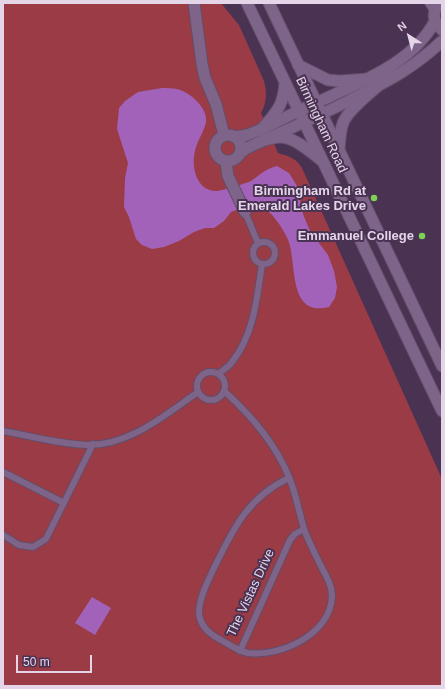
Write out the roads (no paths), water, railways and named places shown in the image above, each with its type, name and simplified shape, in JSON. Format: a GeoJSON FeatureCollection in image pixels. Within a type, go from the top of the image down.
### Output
{"type":"FeatureCollection","features":[{"type":"Feature","properties":{"kind":"street"},"geometry":{"type":"LineString","coordinates":[[194,3],[205,78],[229,136],[240,144],[240,153]]}},
{"type":"Feature","properties":{"kind":"street","name":"Birmingham Road"},"geometry":{"type":"LineString","coordinates":[[246,3],[286,82],[442,411]]}},
{"type":"Feature","properties":{"kind":"street","name":"Birmingham Road"},"geometry":{"type":"LineString","coordinates":[[269,3],[442,366]]}},
{"type":"Feature","properties":{"kind":"street"},"geometry":{"type":"LineString","coordinates":[[436,14],[429,32],[413,49],[392,64],[368,79],[248,135],[219,138],[214,147],[217,157],[226,162],[235,160],[240,153],[247,148],[322,114],[410,68],[442,41]]}},
{"type":"Feature","properties":{"kind":"street"},"geometry":{"type":"LineString","coordinates":[[298,65],[328,80],[339,81],[368,79]]}},
{"type":"Feature","properties":{"kind":"street"},"geometry":{"type":"LineString","coordinates":[[262,129],[278,109],[283,100],[286,82]]}},
{"type":"Feature","properties":{"kind":"street"},"geometry":{"type":"LineString","coordinates":[[339,149],[341,130],[348,114],[378,86]]}},
{"type":"Feature","properties":{"kind":"street"},"geometry":{"type":"LineString","coordinates":[[264,140],[278,137],[286,138],[299,144],[323,161]]}},
{"type":"Feature","properties":{"kind":"street"},"geometry":{"type":"LineString","coordinates":[[226,162],[228,176],[245,212]]}},
{"type":"Feature","properties":{"kind":"lane"},"geometry":{"type":"LineString","coordinates":[[245,212],[258,243]]}},
{"type":"Feature","properties":{"kind":"lane"},"geometry":{"type":"LineString","coordinates":[[266,241],[270,243],[275,249],[276,253],[275,257],[270,263],[262,264],[258,263],[253,257],[253,249],[258,243],[266,241]]}},
{"type":"Feature","properties":{"kind":"lane"},"geometry":{"type":"LineString","coordinates":[[218,374],[232,362],[244,343],[256,304],[262,264]]}},
{"type":"Feature","properties":{"kind":"lane"},"geometry":{"type":"LineString","coordinates":[[210,372],[218,374],[224,382],[224,391],[218,398],[209,400],[200,396],[197,383],[202,376],[210,372]]}},
{"type":"Feature","properties":{"kind":"lane","name":"The Vistas Drive"},"geometry":{"type":"LineString","coordinates":[[224,391],[235,401],[270,441],[289,478],[304,529],[331,585],[332,597],[324,620],[308,637],[272,652],[258,653],[240,650],[290,540],[295,534],[304,529]]}},
{"type":"Feature","properties":{"kind":"lane"},"geometry":{"type":"LineString","coordinates":[[3,431],[59,442],[93,444],[110,443],[135,433],[198,392]]}},
{"type":"Feature","properties":{"kind":"lane"},"geometry":{"type":"LineString","coordinates":[[3,534],[19,546],[33,547],[46,539],[93,444]]}},
{"type":"Feature","properties":{"kind":"lane"},"geometry":{"type":"LineString","coordinates":[[3,472],[64,503]]}},
{"type":"Feature","properties":{"kind":"lane"},"geometry":{"type":"LineString","coordinates":[[240,650],[207,631],[202,624],[199,611],[202,597],[217,561],[236,524],[245,511],[262,494],[278,483],[289,478]]}},
{"type":"Feature","properties":{"kind":"place","name":"Birmingham Rd at Emerald Lakes Drive"},"geometry":{"type":"Point","coordinates":[374,198]}},
{"type":"Feature","properties":{"kind":"place","name":"Emmanuel College"},"geometry":{"type":"Point","coordinates":[422,236]}}]}
